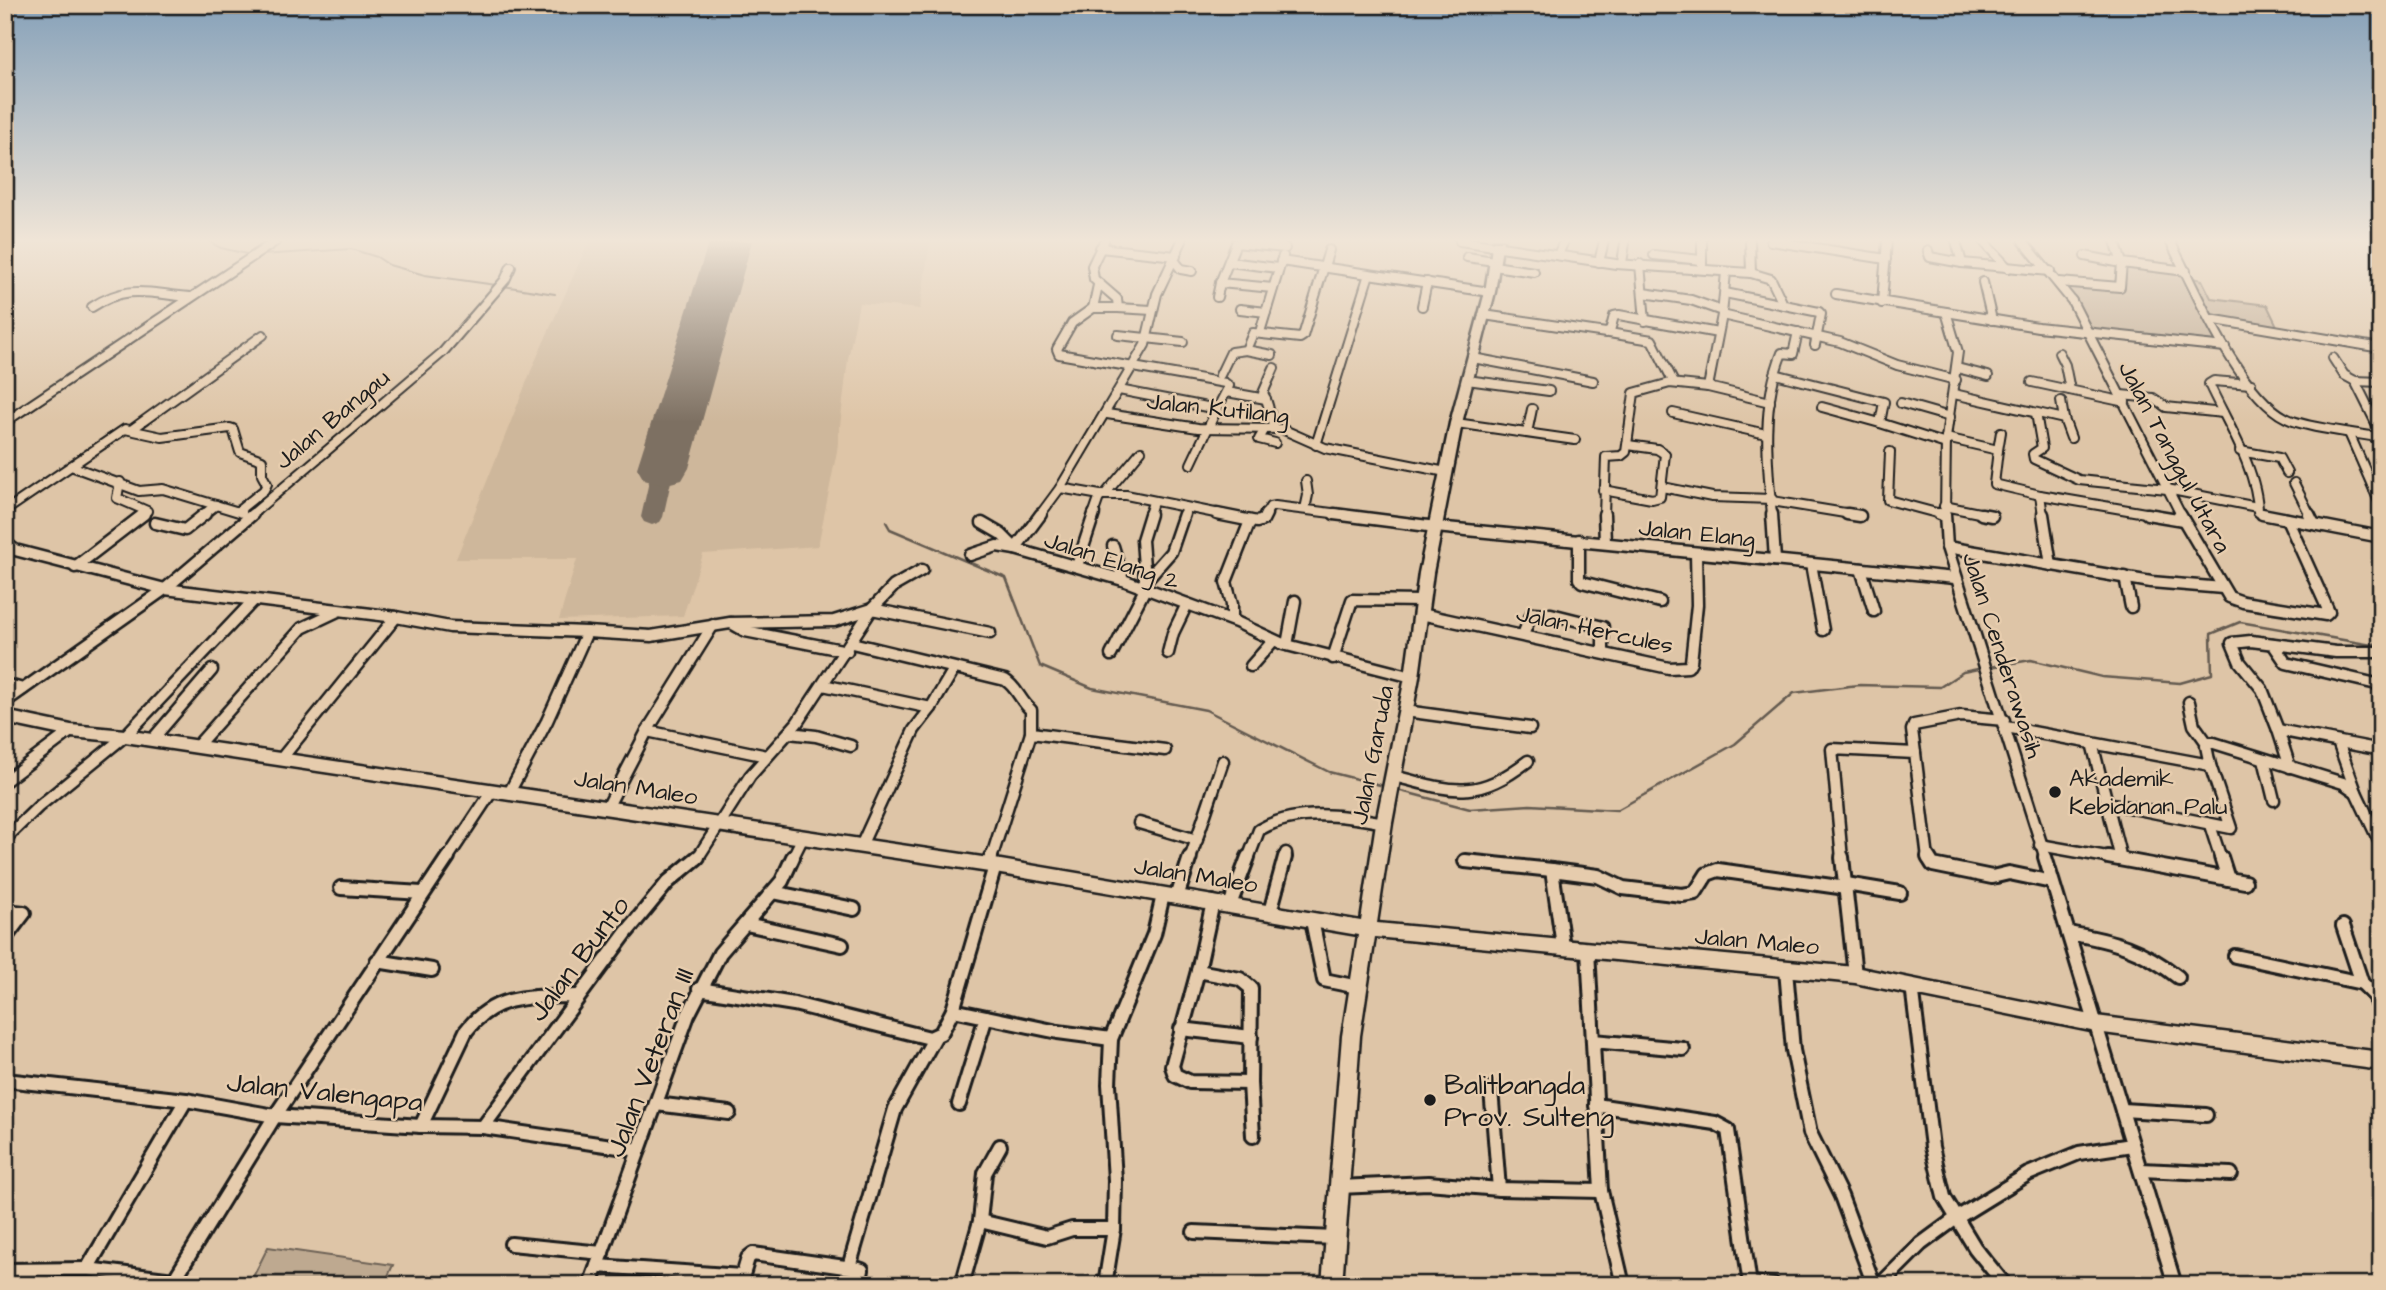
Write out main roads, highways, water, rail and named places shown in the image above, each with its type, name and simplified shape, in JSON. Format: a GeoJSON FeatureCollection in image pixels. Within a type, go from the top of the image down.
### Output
{"type":"FeatureCollection","features":[{"type":"Feature","properties":{"kind":"waterway"},"geometry":{"type":"LineString","coordinates":[[886,522],[890,529],[1006,578],[1040,666],[1092,688],[1206,710],[1329,772],[1384,786]]}},
{"type":"Feature","properties":{"kind":"waterway"},"geometry":{"type":"LineString","coordinates":[[1990,667],[2031,660],[2102,677],[2180,683],[2212,674],[2211,634],[2240,622],[2372,645],[2381,641]]}},
{"type":"Feature","properties":{"kind":"waterway"},"geometry":{"type":"LineString","coordinates":[[1397,790],[1470,809],[1530,805],[1617,810],[1735,744],[1794,693],[1858,685],[1940,687],[1963,672],[1983,668]]}},
{"type":"Feature","properties":{"kind":"place","name":"Akademik Kebidanan Palu"},"geometry":{"type":"Point","coordinates":[2055,792]}},
{"type":"Feature","properties":{"kind":"place","name":"Balitbangda Prov. Sulteng"},"geometry":{"type":"Point","coordinates":[1430,1100]}}]}
